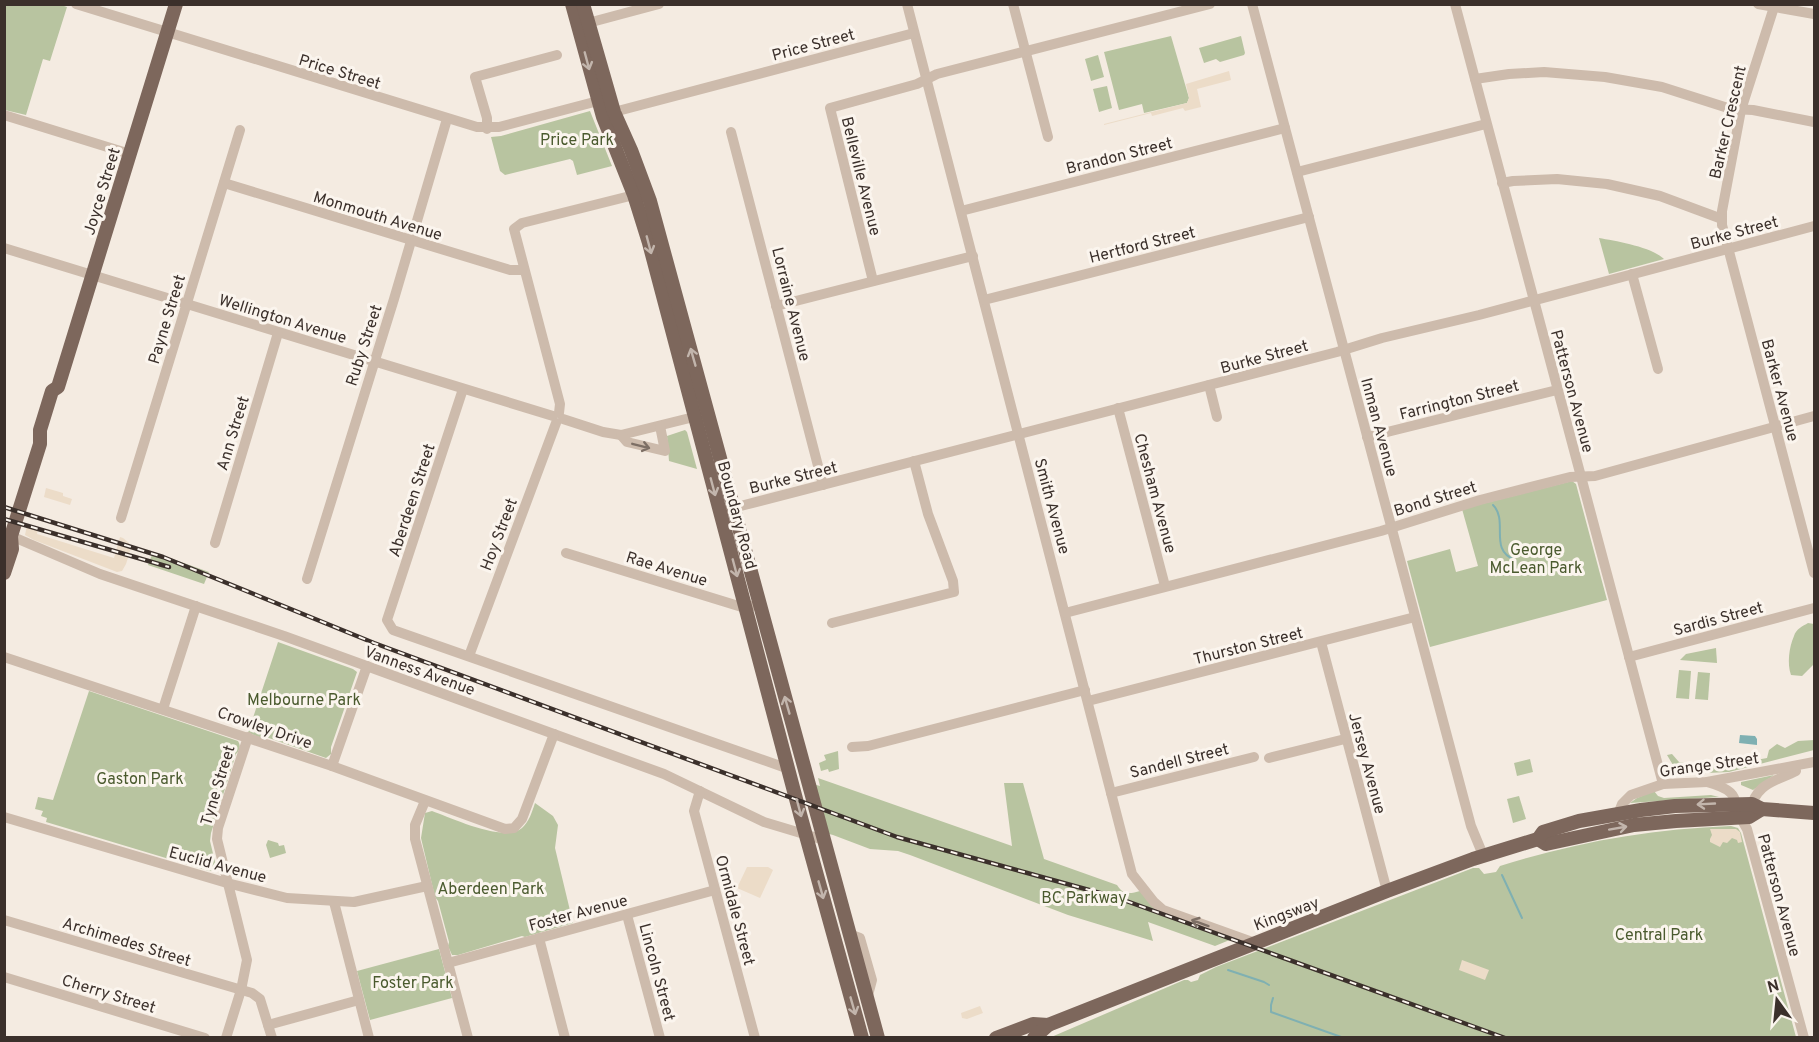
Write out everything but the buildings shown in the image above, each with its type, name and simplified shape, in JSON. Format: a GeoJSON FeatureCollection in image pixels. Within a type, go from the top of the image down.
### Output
{"type":"FeatureCollection","features":[{"type":"Feature","properties":{"kind":"main road","name":"Joyce Street"},"geometry":{"type":"LineString","coordinates":[[4,573],[12,549],[7,537],[40,444],[48,436],[59,393],[58,387],[176,4]]}},
{"type":"Feature","properties":{"kind":"main road","name":"Boundary Road"},"geometry":{"type":"LineString","coordinates":[[572,4],[598,101],[634,195],[649,243],[720,511],[752,606],[824,840],[878,1038]]}},
{"type":"Feature","properties":{"kind":"main road","name":"Boundary Road"},"geometry":{"type":"LineString","coordinates":[[583,4],[614,112],[650,201],[709,413],[734,508],[752,606],[789,769],[862,1038]]}},
{"type":"Feature","properties":{"kind":"main road"},"geometry":{"type":"LineString","coordinates":[[598,101],[605,105],[622,134]]}},
{"type":"Feature","properties":{"kind":"main road","name":"Kingsway"},"geometry":{"type":"LineString","coordinates":[[996,1038],[1033,1024],[1048,1024],[1387,891],[1483,855],[1538,839],[1543,832],[1579,821],[1675,806],[1748,814]]}},
{"type":"Feature","properties":{"kind":"main road","name":"Kingsway"},"geometry":{"type":"LineString","coordinates":[[1538,839],[1546,844],[1634,825],[1748,814],[1815,813]]}},
{"type":"Feature","properties":{"kind":"main road","name":"Kingsway"},"geometry":{"type":"LineString","coordinates":[[1034,1038],[1048,1024]]}},
{"type":"Feature","properties":{"kind":"street","name":"Price Street"},"geometry":{"type":"LineString","coordinates":[[76,4],[447,119],[486,129],[598,101]]}},
{"type":"Feature","properties":{"kind":"street"},"geometry":{"type":"LineString","coordinates":[[588,23],[659,4]]}},
{"type":"Feature","properties":{"kind":"street","name":"Smith Avenue"},"geometry":{"type":"LineString","coordinates":[[907,4],[1132,874],[1154,902],[1163,909],[1255,943]]}},
{"type":"Feature","properties":{"kind":"street"},"geometry":{"type":"LineString","coordinates":[[1013,4],[1048,137]]}},
{"type":"Feature","properties":{"kind":"street"},"geometry":{"type":"LineString","coordinates":[[927,79],[1210,4]]}},
{"type":"Feature","properties":{"kind":"street","name":"Inman Avenue"},"geometry":{"type":"LineString","coordinates":[[1252,4],[1471,826],[1483,855]]}},
{"type":"Feature","properties":{"kind":"street","name":"Patterson Avenue"},"geometry":{"type":"LineString","coordinates":[[1455,4],[1663,784]]}},
{"type":"Feature","properties":{"kind":"street"},"geometry":{"type":"LineString","coordinates":[[1758,4],[1815,14]]}},
{"type":"Feature","properties":{"kind":"street","name":"Barker Crescent"},"geometry":{"type":"LineString","coordinates":[[1728,249],[1722,219],[1741,110],[1774,6]]}},
{"type":"Feature","properties":{"kind":"street","name":"Price Street"},"geometry":{"type":"LineString","coordinates":[[614,112],[914,33]]}},
{"type":"Feature","properties":{"kind":"street"},"geometry":{"type":"LineString","coordinates":[[486,129],[487,118],[475,77],[557,56]]}},
{"type":"Feature","properties":{"kind":"street"},"geometry":{"type":"LineString","coordinates":[[1475,79],[1544,72],[1605,77],[1662,87],[1731,109],[1815,122]]}},
{"type":"Feature","properties":{"kind":"street","name":"Belleville Avenue"},"geometry":{"type":"LineString","coordinates":[[873,281],[830,108],[917,84],[927,79]]}},
{"type":"Feature","properties":{"kind":"street"},"geometry":{"type":"LineString","coordinates":[[4,115],[130,154]]}},
{"type":"Feature","properties":{"kind":"street","name":"Ruby Street"},"geometry":{"type":"LineString","coordinates":[[307,579],[447,119]]}},
{"type":"Feature","properties":{"kind":"street"},"geometry":{"type":"LineString","coordinates":[[1297,172],[1486,124]]}},
{"type":"Feature","properties":{"kind":"street","name":"Brandon Street"},"geometry":{"type":"LineString","coordinates":[[961,211],[1285,128]]}},
{"type":"Feature","properties":{"kind":"street","name":"Payne Street"},"geometry":{"type":"LineString","coordinates":[[121,518],[240,130]]}},
{"type":"Feature","properties":{"kind":"street","name":"Lorraine Avenue"},"geometry":{"type":"LineString","coordinates":[[731,132],[823,485]]}},
{"type":"Feature","properties":{"kind":"street"},"geometry":{"type":"LineString","coordinates":[[1502,183],[1557,179],[1607,184],[1660,196],[1722,219]]}},
{"type":"Feature","properties":{"kind":"street","name":"Monmouth Avenue"},"geometry":{"type":"LineString","coordinates":[[224,183],[510,270],[524,270]]}},
{"type":"Feature","properties":{"kind":"street","name":"Hoy Street"},"geometry":{"type":"LineString","coordinates":[[469,656],[560,404],[514,232],[515,226],[634,195]]}},
{"type":"Feature","properties":{"kind":"street","name":"Hertford Street"},"geometry":{"type":"LineString","coordinates":[[984,300],[1309,217]]}},
{"type":"Feature","properties":{"kind":"street","name":"Burke Street"},"geometry":{"type":"LineString","coordinates":[[720,511],[1209,386],[1815,226]]}},
{"type":"Feature","properties":{"kind":"street","name":"Wellington Avenue"},"geometry":{"type":"LineString","coordinates":[[4,248],[603,432],[621,435],[709,413]]}},
{"type":"Feature","properties":{"kind":"street","name":"Barker Avenue"},"geometry":{"type":"LineString","coordinates":[[1728,249],[1815,573]]}},
{"type":"Feature","properties":{"kind":"street"},"geometry":{"type":"LineString","coordinates":[[776,306],[973,256]]}},
{"type":"Feature","properties":{"kind":"street"},"geometry":{"type":"LineString","coordinates":[[1632,274],[1658,369]]}},
{"type":"Feature","properties":{"kind":"street","name":"Ann Street"},"geometry":{"type":"LineString","coordinates":[[215,543],[278,333]]}},
{"type":"Feature","properties":{"kind":"street"},"geometry":{"type":"LineString","coordinates":[[1209,386],[1217,417]]}},
{"type":"Feature","properties":{"kind":"street","name":"Aberdeen Street"},"geometry":{"type":"LineString","coordinates":[[387,620],[464,389]]}},
{"type":"Feature","properties":{"kind":"street","name":"Farrington Street"},"geometry":{"type":"LineString","coordinates":[[1367,437],[1557,390]]}},
{"type":"Feature","properties":{"kind":"street","name":"Chesham Avenue"},"geometry":{"type":"LineString","coordinates":[[1119,408],[1165,586]]}},
{"type":"Feature","properties":{"kind":"street","name":"Bond Street"},"geometry":{"type":"LineString","coordinates":[[1065,613],[1392,528],[1480,500],[1570,477],[1595,476],[1815,416]]}},
{"type":"Feature","properties":{"kind":"street","name":"Wellington Avenue"},"geometry":{"type":"LineString","coordinates":[[621,435],[627,442],[665,451],[660,426]]}},
{"type":"Feature","properties":{"kind":"street"},"geometry":{"type":"LineString","coordinates":[[832,623],[954,592],[953,582],[923,501],[914,461]]}},
{"type":"Feature","properties":{"kind":"street","name":"Vanness Avenue"},"geometry":{"type":"LineString","coordinates":[[7,537],[100,574],[367,666],[664,774],[764,822],[824,840]]}},
{"type":"Feature","properties":{"kind":"street","name":"Rae Avenue"},"geometry":{"type":"LineString","coordinates":[[566,553],[752,606]]}},
{"type":"Feature","properties":{"kind":"street"},"geometry":{"type":"LineString","coordinates":[[163,709],[196,606]]}},
{"type":"Feature","properties":{"kind":"street","name":"Sardis Street"},"geometry":{"type":"LineString","coordinates":[[1629,657],[1815,608]]}},
{"type":"Feature","properties":{"kind":"street","name":"Thurston Street"},"geometry":{"type":"LineString","coordinates":[[852,747],[868,746],[1321,642],[1415,617]]}},
{"type":"Feature","properties":{"kind":"street","name":"Vanness Avenue"},"geometry":{"type":"LineString","coordinates":[[387,620],[393,630],[789,769]]}},
{"type":"Feature","properties":{"kind":"street","name":"Jersey Avenue"},"geometry":{"type":"LineString","coordinates":[[1321,642],[1387,891]]}},
{"type":"Feature","properties":{"kind":"street","name":"Crowley Drive"},"geometry":{"type":"LineString","coordinates":[[4,657],[332,766],[500,829],[514,828],[522,819],[554,734]]}},
{"type":"Feature","properties":{"kind":"street"},"geometry":{"type":"LineString","coordinates":[[332,766],[367,666]]}},
{"type":"Feature","properties":{"kind":"street","name":"Tyne Street"},"geometry":{"type":"LineString","coordinates":[[226,1038],[241,990],[247,960],[218,847],[218,828],[248,737]]}},
{"type":"Feature","properties":{"kind":"street"},"geometry":{"type":"LineString","coordinates":[[1269,758],[1346,739]]}},
{"type":"Feature","properties":{"kind":"street","name":"Sandell Street"},"geometry":{"type":"LineString","coordinates":[[1111,793],[1254,757]]}},
{"type":"Feature","properties":{"kind":"street"},"geometry":{"type":"LineString","coordinates":[[1748,814],[1753,797],[1762,787],[1811,763]]}},
{"type":"Feature","properties":{"kind":"street","name":"Grange Street"},"geometry":{"type":"LineString","coordinates":[[1618,814],[1622,804],[1631,795],[1663,784],[1707,782],[1811,763]]}},
{"type":"Feature","properties":{"kind":"street"},"geometry":{"type":"LineString","coordinates":[[1707,782],[1729,790],[1748,814]]}},
{"type":"Feature","properties":{"kind":"street","name":"Ormidale Street"},"geometry":{"type":"LineString","coordinates":[[700,791],[694,811],[755,1038]]}},
{"type":"Feature","properties":{"kind":"street"},"geometry":{"type":"LineString","coordinates":[[425,801],[414,833],[468,1038]]}},
{"type":"Feature","properties":{"kind":"street","name":"Patterson Avenue"},"geometry":{"type":"LineString","coordinates":[[1748,814],[1804,1038]]}},
{"type":"Feature","properties":{"kind":"street","name":"Euclid Avenue"},"geometry":{"type":"LineString","coordinates":[[4,817],[227,883],[287,897],[354,902],[427,886]]}},
{"type":"Feature","properties":{"kind":"street","name":"Foster Avenue"},"geometry":{"type":"LineString","coordinates":[[448,963],[715,890]]}},
{"type":"Feature","properties":{"kind":"street"},"geometry":{"type":"LineString","coordinates":[[333,902],[369,1038]]}},
{"type":"Feature","properties":{"kind":"street","name":"Lincoln Street"},"geometry":{"type":"LineString","coordinates":[[627,915],[660,1038]]}},
{"type":"Feature","properties":{"kind":"street","name":"Archimedes Street"},"geometry":{"type":"LineString","coordinates":[[4,920],[241,990]]}},
{"type":"Feature","properties":{"kind":"street"},"geometry":{"type":"LineString","coordinates":[[539,938],[565,1038]]}},
{"type":"Feature","properties":{"kind":"street","name":"Cherry Street"},"geometry":{"type":"LineString","coordinates":[[4,977],[205,1038]]}},
{"type":"Feature","properties":{"kind":"street"},"geometry":{"type":"LineString","coordinates":[[241,990],[252,993],[260,999],[272,1038]]}},
{"type":"Feature","properties":{"kind":"street"},"geometry":{"type":"LineString","coordinates":[[268,1025],[359,1000]]}},
{"type":"Feature","properties":{"kind":"green space"},"geometry":{"type":"Polygon","coordinates":[[[58,4],[67,7],[50,61],[43,59],[26,115],[5,110],[4,5],[58,4]]]}},
{"type":"Feature","properties":{"kind":"green space"},"geometry":{"type":"Polygon","coordinates":[[[1171,36],[1189,98],[1187,103],[1144,113],[1142,104],[1119,110],[1104,52],[1171,36]]]}},
{"type":"Feature","properties":{"kind":"green space"},"geometry":{"type":"Polygon","coordinates":[[[1241,36],[1244,55],[1220,62],[1216,59],[1204,63],[1199,48],[1241,36]]]}},
{"type":"Feature","properties":{"kind":"green space"},"geometry":{"type":"Polygon","coordinates":[[[1098,55],[1104,77],[1091,81],[1085,59],[1098,55]]]}},
{"type":"Feature","properties":{"kind":"green space"},"geometry":{"type":"Polygon","coordinates":[[[1107,86],[1112,108],[1099,112],[1093,89],[1107,86]]]}},
{"type":"Feature","properties":{"kind":"green space","name":"Price Park"},"geometry":{"type":"Polygon","coordinates":[[[590,111],[612,166],[577,175],[573,161],[570,159],[505,175],[500,171],[491,137],[590,111]]]}},
{"type":"Feature","properties":{"kind":"green space"},"geometry":{"type":"Polygon","coordinates":[[[1599,238],[1643,248],[1664,259],[1609,274],[1599,238]]]}},
{"type":"Feature","properties":{"kind":"green space"},"geometry":{"type":"Polygon","coordinates":[[[685,430],[697,469],[669,461],[667,436],[685,430]]]}},
{"type":"Feature","properties":{"kind":"green space","name":"George McLean Park"},"geometry":{"type":"Polygon","coordinates":[[[1572,481],[1576,484],[1607,600],[1430,647],[1407,561],[1450,549],[1456,572],[1478,566],[1462,509],[1572,481]]]}},
{"type":"Feature","properties":{"kind":"green space"},"geometry":{"type":"Polygon","coordinates":[[[153,552],[209,572],[204,584],[148,565],[153,552]]]}},
{"type":"Feature","properties":{"kind":"green space"},"geometry":{"type":"Polygon","coordinates":[[[1808,623],[1814,624],[1814,664],[1802,676],[1791,675],[1789,661],[1792,640],[1796,631],[1808,623]]]}},
{"type":"Feature","properties":{"kind":"green space","name":"Melbourne Park"},"geometry":{"type":"Polygon","coordinates":[[[278,642],[357,672],[331,747],[331,754],[326,758],[248,733],[278,642]]]}},
{"type":"Feature","properties":{"kind":"green space"},"geometry":{"type":"Polygon","coordinates":[[[1716,648],[1717,663],[1680,660],[1686,654],[1716,648]]]}},
{"type":"Feature","properties":{"kind":"green space"},"geometry":{"type":"Polygon","coordinates":[[[1679,670],[1691,671],[1689,699],[1676,698],[1679,670]]]}},
{"type":"Feature","properties":{"kind":"green space"},"geometry":{"type":"Polygon","coordinates":[[[1698,672],[1710,673],[1708,700],[1695,699],[1698,672]]]}},
{"type":"Feature","properties":{"kind":"green space","name":"Gaston Park"},"geometry":{"type":"Polygon","coordinates":[[[89,691],[238,741],[239,749],[211,833],[210,841],[216,866],[213,871],[46,822],[47,818],[41,816],[43,811],[35,809],[38,797],[53,800],[89,691]]]}},
{"type":"Feature","properties":{"kind":"green space"},"geometry":{"type":"Polygon","coordinates":[[[1814,740],[1814,750],[1729,772],[1684,774],[1676,770],[1667,755],[1672,754],[1679,762],[1690,764],[1734,763],[1767,758],[1769,750],[1777,744],[1785,748],[1798,741],[1814,740]]]}},
{"type":"Feature","properties":{"kind":"green space"},"geometry":{"type":"Polygon","coordinates":[[[838,751],[839,769],[829,772],[828,769],[821,771],[819,763],[826,760],[824,755],[838,751]]]}},
{"type":"Feature","properties":{"kind":"green space"},"geometry":{"type":"Polygon","coordinates":[[[1530,759],[1533,772],[1517,776],[1514,763],[1530,759]]]}},
{"type":"Feature","properties":{"kind":"green space"},"geometry":{"type":"Polygon","coordinates":[[[1774,775],[1753,790],[1741,785],[1741,782],[1774,775]]]}},
{"type":"Feature","properties":{"kind":"green space","name":"BC Parkway"},"geometry":{"type":"Polygon","coordinates":[[[818,778],[1012,846],[1004,783],[1023,783],[1044,859],[1117,885],[1124,892],[1140,891],[1146,898],[1232,939],[1215,946],[1148,922],[1153,941],[1068,915],[898,851],[870,849],[829,834],[813,784],[820,786],[818,778]]]}},
{"type":"Feature","properties":{"kind":"green space"},"geometry":{"type":"Polygon","coordinates":[[[1654,791],[1658,796],[1664,798],[1711,795],[1719,797],[1630,803],[1654,791]]]}},
{"type":"Feature","properties":{"kind":"green space"},"geometry":{"type":"Polygon","coordinates":[[[1519,796],[1526,819],[1513,823],[1507,799],[1519,796]]]}},
{"type":"Feature","properties":{"kind":"green space","name":"Aberdeen Park"},"geometry":{"type":"Polygon","coordinates":[[[535,803],[553,816],[558,825],[555,848],[573,923],[452,955],[421,838],[425,813],[432,811],[491,831],[514,832],[527,823],[535,803]]]}},
{"type":"Feature","properties":{"kind":"green space","name":"Central Park"},"geometry":{"type":"Polygon","coordinates":[[[1731,826],[1738,828],[1741,833],[1796,1037],[1049,1038],[1184,980],[1191,982],[1198,980],[1200,975],[1216,967],[1473,868],[1479,868],[1484,874],[1496,872],[1500,866],[1557,850],[1614,838],[1672,830],[1731,826]]]}},
{"type":"Feature","properties":{"kind":"green space"},"geometry":{"type":"Polygon","coordinates":[[[268,840],[278,843],[279,846],[284,845],[286,853],[270,858],[266,845],[268,840]]]}},
{"type":"Feature","properties":{"kind":"green space","name":"Foster Park"},"geometry":{"type":"Polygon","coordinates":[[[439,949],[452,998],[370,1020],[357,971],[439,949]]]}},
{"type":"Feature","properties":{"kind":"shaded area"},"geometry":{"type":"Polygon","coordinates":[[[1229,71],[1231,80],[1197,89],[1201,107],[1185,111],[1183,108],[1152,116],[1151,113],[1104,125],[1187,103],[1189,98],[1186,84],[1229,71]]]}},
{"type":"Feature","properties":{"kind":"shaded area"},"geometry":{"type":"Polygon","coordinates":[[[46,488],[63,493],[63,496],[72,499],[70,505],[44,497],[46,488]]]}},
{"type":"Feature","properties":{"kind":"shaded area"},"geometry":{"type":"Polygon","coordinates":[[[27,525],[38,528],[37,534],[114,558],[120,537],[129,543],[131,548],[122,571],[117,572],[34,540],[25,535],[27,525]]]}},
{"type":"Feature","properties":{"kind":"shaded area"},"geometry":{"type":"Polygon","coordinates":[[[1710,829],[1736,829],[1740,832],[1742,842],[1738,843],[1732,838],[1727,843],[1723,842],[1720,847],[1710,842],[1712,835],[1710,829]]]}},
{"type":"Feature","properties":{"kind":"shaded area"},"geometry":{"type":"Polygon","coordinates":[[[747,867],[768,867],[773,870],[760,898],[737,888],[747,867]]]}},
{"type":"Feature","properties":{"kind":"shaded area"},"geometry":{"type":"Polygon","coordinates":[[[1462,960],[1489,970],[1485,980],[1459,970],[1462,960]]]}},
{"type":"Feature","properties":{"kind":"shaded area"},"geometry":{"type":"Polygon","coordinates":[[[980,1006],[983,1013],[967,1019],[962,1018],[961,1013],[980,1006]]]}},
{"type":"Feature","properties":{"kind":"water"},"geometry":{"type":"Polygon","coordinates":[[[1740,735],[1755,736],[1757,745],[1739,743],[1740,735]]]}},
{"type":"Feature","properties":{"kind":"waterway"},"geometry":{"type":"LineString","coordinates":[[1493,505],[1499,519],[1502,549],[1515,560]]}},
{"type":"Feature","properties":{"kind":"waterway"},"geometry":{"type":"LineString","coordinates":[[1502,875],[1522,918]]}},
{"type":"Feature","properties":{"kind":"waterway"},"geometry":{"type":"LineString","coordinates":[[1228,970],[1269,985]]}},
{"type":"Feature","properties":{"kind":"waterway"},"geometry":{"type":"LineString","coordinates":[[1273,998],[1271,1012],[1344,1038]]}},
{"type":"Feature","properties":{"kind":"railway"},"geometry":{"type":"LineString","coordinates":[[4,507],[163,557],[374,643],[897,837],[1118,898],[1505,1038]]}},
{"type":"Feature","properties":{"kind":"railway"},"geometry":{"type":"LineString","coordinates":[[4,519],[169,567]]}}]}
